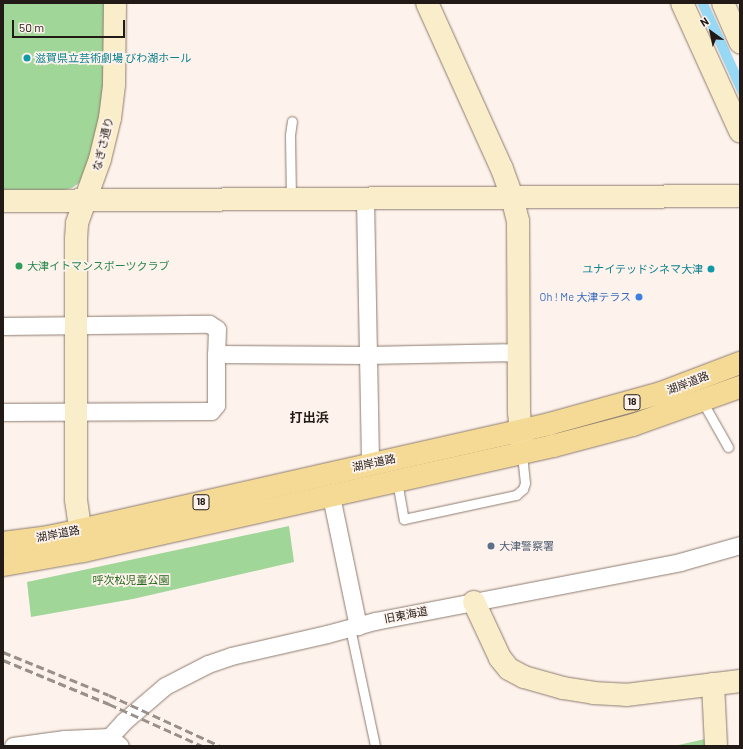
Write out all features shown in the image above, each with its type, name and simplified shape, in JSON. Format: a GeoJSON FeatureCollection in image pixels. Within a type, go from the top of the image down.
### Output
{"type":"FeatureCollection","features":[{"type":"Feature","properties":{"kind":"main road","name":"湖岸道路"},"geometry":{"type":"LineString","coordinates":[[3,543],[80,530],[520,431],[605,410],[661,393],[740,363]]}},
{"type":"Feature","properties":{"kind":"main road","name":"湖岸道路"},"geometry":{"type":"LineString","coordinates":[[3,565],[33,561],[83,551],[522,453],[634,425],[740,387]]}},
{"type":"Feature","properties":{"kind":"street","name":"なぎさ通り"},"geometry":{"type":"LineString","coordinates":[[83,551],[76,500],[76,239],[77,223],[100,159],[110,118],[114,84],[116,3]]}},
{"type":"Feature","properties":{"kind":"street"},"geometry":{"type":"LineString","coordinates":[[427,3],[502,169],[518,221],[518,352],[522,453]]}},
{"type":"Feature","properties":{"kind":"street"},"geometry":{"type":"LineString","coordinates":[[682,3],[740,131]]}},
{"type":"Feature","properties":{"kind":"street"},"geometry":{"type":"LineString","coordinates":[[722,3],[739,39]]}},
{"type":"Feature","properties":{"kind":"street"},"geometry":{"type":"LineString","coordinates":[[3,201],[740,196]]}},
{"type":"Feature","properties":{"kind":"street"},"geometry":{"type":"LineString","coordinates":[[365,199],[370,465]]}},
{"type":"Feature","properties":{"kind":"street"},"geometry":{"type":"LineString","coordinates":[[3,326],[209,324],[217,329],[216,405],[211,411],[3,412]]}},
{"type":"Feature","properties":{"kind":"street"},"geometry":{"type":"LineString","coordinates":[[216,354],[368,355],[518,352]]}},
{"type":"Feature","properties":{"kind":"street"},"geometry":{"type":"LineString","coordinates":[[331,496],[354,627]]}},
{"type":"Feature","properties":{"kind":"street","name":"旧東海道"},"geometry":{"type":"LineString","coordinates":[[110,743],[165,686],[208,664],[256,649],[354,627],[680,562],[740,545]]}},
{"type":"Feature","properties":{"kind":"street"},"geometry":{"type":"LineString","coordinates":[[474,602],[500,658],[509,669],[524,677],[585,692],[626,695],[740,681]]}},
{"type":"Feature","properties":{"kind":"street"},"geometry":{"type":"LineString","coordinates":[[713,684],[716,746]]}},
{"type":"Feature","properties":{"kind":"street"},"geometry":{"type":"LineString","coordinates":[[13,746],[65,739],[110,743]]}},
{"type":"Feature","properties":{"kind":"lane"},"geometry":{"type":"LineString","coordinates":[[291,199],[290,135],[292,121]]}},
{"type":"Feature","properties":{"kind":"lane"},"geometry":{"type":"LineString","coordinates":[[702,401],[728,447]]}},
{"type":"Feature","properties":{"kind":"lane"},"geometry":{"type":"LineString","coordinates":[[397,481],[404,519],[516,495],[523,489],[525,483],[522,453]]}},
{"type":"Feature","properties":{"kind":"lane"},"geometry":{"type":"LineString","coordinates":[[354,627],[375,746]]}},
{"type":"Feature","properties":{"kind":"green space"},"geometry":{"type":"Polygon","coordinates":[[[3,3],[108,3],[102,105],[88,166],[79,183],[72,188],[64,190],[3,190],[3,3]]]}},
{"type":"Feature","properties":{"kind":"green space","name":"呼次松児童公園"},"geometry":{"type":"Polygon","coordinates":[[[289,526],[294,562],[133,599],[31,617],[27,582],[289,526]]]}},
{"type":"Feature","properties":{"kind":"green space"},"geometry":{"type":"Polygon","coordinates":[[[705,739],[705,746],[674,746],[705,739]]]}},
{"type":"Feature","properties":{"kind":"water"},"geometry":{"type":"Polygon","coordinates":[[[697,3],[708,3],[740,73],[740,98],[697,3]]]}},
{"type":"Feature","properties":{"kind":"railway"},"geometry":{"type":"LineString","coordinates":[[3,652],[109,695],[220,746]]}},
{"type":"Feature","properties":{"kind":"railway"},"geometry":{"type":"LineString","coordinates":[[3,660],[109,704],[202,746]]}},
{"type":"Feature","properties":{"kind":"place","name":"滋賀県立芸術劇場 びわ湖ホール"},"geometry":{"type":"Point","coordinates":[27,58]}},
{"type":"Feature","properties":{"kind":"place","name":"大津イトマンスポーツクラブ"},"geometry":{"type":"Point","coordinates":[19,266]}},
{"type":"Feature","properties":{"kind":"place","name":"ユナイテッドシネマ大津"},"geometry":{"type":"Point","coordinates":[711,269]}},
{"type":"Feature","properties":{"kind":"place","name":"Oh ! Me 大津テラス"},"geometry":{"type":"Point","coordinates":[639,297]}},
{"type":"Feature","properties":{"kind":"place","name":"大津警察署"},"geometry":{"type":"Point","coordinates":[491,546]}},
{"type":"Feature","properties":{"kind":"district","name":"打出浜"},"geometry":{"type":"Point","coordinates":[309,417]}}]}
